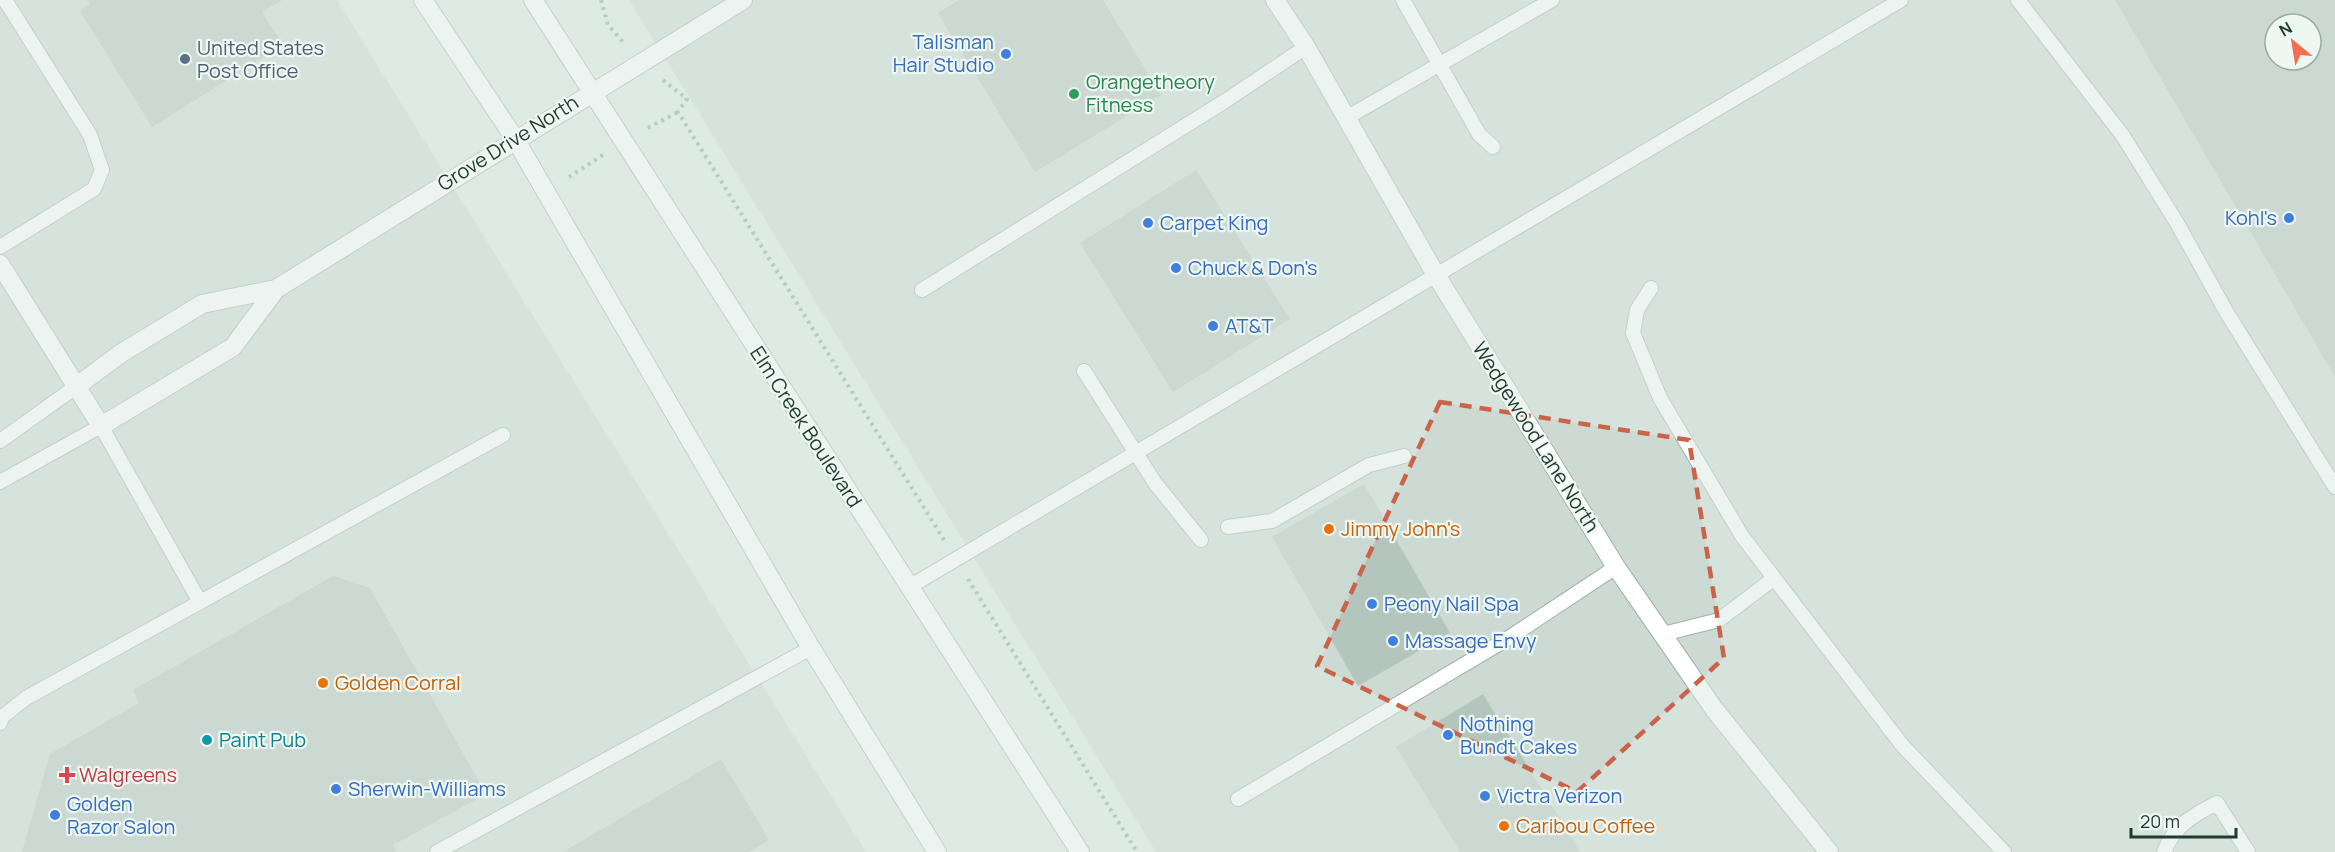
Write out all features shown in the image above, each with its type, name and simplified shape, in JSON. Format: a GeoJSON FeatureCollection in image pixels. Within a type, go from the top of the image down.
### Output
{"type":"FeatureCollection","features":[{"type":"Feature","properties":{"kind":"street"},"geometry":{"type":"LineString","coordinates":[[423,0],[515,139],[811,648],[936,852]]}},
{"type":"Feature","properties":{"kind":"street","name":"Elm Creek Boulevard"},"geometry":{"type":"LineString","coordinates":[[533,0],[622,142],[1080,852]]}},
{"type":"Feature","properties":{"kind":"street","name":"Grove Drive North"},"geometry":{"type":"LineString","coordinates":[[77,386],[120,354],[202,304],[276,289],[590,92],[743,0]]}},
{"type":"Feature","properties":{"kind":"street","name":"Wedgewood Lane North"},"geometry":{"type":"LineString","coordinates":[[1275,0],[1306,47],[1436,275],[1616,567],[1714,709],[1829,852]]}},
{"type":"Feature","properties":{"kind":"street"},"geometry":{"type":"LineString","coordinates":[[0,264],[101,426]]}},
{"type":"Feature","properties":{"kind":"street","name":"Grove Drive North"},"geometry":{"type":"LineString","coordinates":[[101,426],[233,347],[276,289]]}},
{"type":"Feature","properties":{"kind":"lane"},"geometry":{"type":"LineString","coordinates":[[0,247],[94,189],[102,170],[90,135],[6,0]]}},
{"type":"Feature","properties":{"kind":"lane"},"geometry":{"type":"LineString","coordinates":[[1403,0],[1479,134],[1493,147]]}},
{"type":"Feature","properties":{"kind":"lane"},"geometry":{"type":"LineString","coordinates":[[1346,118],[1552,0]]}},
{"type":"Feature","properties":{"kind":"lane"},"geometry":{"type":"LineString","coordinates":[[909,586],[1901,0]]}},
{"type":"Feature","properties":{"kind":"lane"},"geometry":{"type":"LineString","coordinates":[[2018,0],[2123,136],[2177,223],[2227,313],[2335,487]]}},
{"type":"Feature","properties":{"kind":"lane"},"geometry":{"type":"LineString","coordinates":[[922,290],[1222,103],[1306,47]]}},
{"type":"Feature","properties":{"kind":"lane"},"geometry":{"type":"LineString","coordinates":[[1651,288],[1637,310],[1633,333],[1660,398],[1742,536],[1902,745],[2004,852]]}},
{"type":"Feature","properties":{"kind":"lane"},"geometry":{"type":"LineString","coordinates":[[1084,371],[1155,483],[1201,540]]}},
{"type":"Feature","properties":{"kind":"lane"},"geometry":{"type":"LineString","coordinates":[[0,441],[77,386]]}},
{"type":"Feature","properties":{"kind":"lane"},"geometry":{"type":"LineString","coordinates":[[0,482],[101,426],[200,602]]}},
{"type":"Feature","properties":{"kind":"lane"},"geometry":{"type":"LineString","coordinates":[[0,723],[2,717],[26,698],[503,435]]}},
{"type":"Feature","properties":{"kind":"lane"},"geometry":{"type":"LineString","coordinates":[[1228,527],[1272,521],[1369,465],[1404,456]]}},
{"type":"Feature","properties":{"kind":"lane"},"geometry":{"type":"LineString","coordinates":[[1238,799],[1507,639],[1616,567]]}},
{"type":"Feature","properties":{"kind":"lane"},"geometry":{"type":"LineString","coordinates":[[1663,634],[1719,620],[1773,579]]}},
{"type":"Feature","properties":{"kind":"lane"},"geometry":{"type":"LineString","coordinates":[[437,852],[811,648]]}},
{"type":"Feature","properties":{"kind":"lane"},"geometry":{"type":"LineString","coordinates":[[2164,852],[2171,836],[2189,817],[2217,803],[2248,852]]}},
{"type":"Feature","properties":{"kind":"path"},"geometry":{"type":"LineString","coordinates":[[601,0],[605,11]]}},
{"type":"Feature","properties":{"kind":"path"},"geometry":{"type":"LineString","coordinates":[[546,192],[622,142],[678,112],[687,99]]}},
{"type":"Feature","properties":{"kind":"path"},"geometry":{"type":"LineString","coordinates":[[678,112],[1137,852]]}},
{"type":"Feature","properties":{"kind":"highlighted area"},"geometry":{"type":"Polygon","coordinates":[[[1440,402],[1689,440],[1724,658],[1577,792],[1317,666],[1440,402]]]}},
{"type":"Feature","properties":{"kind":"shaded area"},"geometry":{"type":"Polygon","coordinates":[[[0,0],[337,0],[866,852],[0,852],[0,0]]]}},
{"type":"Feature","properties":{"kind":"shaded area"},"geometry":{"type":"Polygon","coordinates":[[[629,0],[2335,0],[2335,852],[1156,852],[629,0]]]}},
{"type":"Feature","properties":{"kind":"building","name":"United States Post Office"},"geometry":{"type":"Polygon","coordinates":[[[88,0],[282,0],[262,12],[283,45],[152,127],[80,11],[90,4],[88,0]]]}},
{"type":"Feature","properties":{"kind":"building","name":"Orangetheory Fitness"},"geometry":{"type":"Polygon","coordinates":[[[959,0],[1103,0],[1161,95],[1035,172],[938,13],[959,0]]]}},
{"type":"Feature","properties":{"kind":"building","name":"Kohl's"},"geometry":{"type":"Polygon","coordinates":[[[2115,0],[2335,0],[2335,377],[2115,0]]]}},
{"type":"Feature","properties":{"kind":"building"},"geometry":{"type":"Polygon","coordinates":[[[1196,170],[1290,319],[1173,392],[1080,243],[1196,170]]]}},
{"type":"Feature","properties":{"kind":"building"},"geometry":{"type":"Polygon","coordinates":[[[1364,484],[1450,633],[1358,686],[1272,537],[1364,484]]]}},
{"type":"Feature","properties":{"kind":"building"},"geometry":{"type":"Polygon","coordinates":[[[333,576],[370,588],[486,794],[393,845],[396,852],[22,852],[50,754],[139,703],[133,690],[333,576]]]}},
{"type":"Feature","properties":{"kind":"building"},"geometry":{"type":"Polygon","coordinates":[[[1483,694],[1580,852],[1460,852],[1396,747],[1483,694]]]}},
{"type":"Feature","properties":{"kind":"building"},"geometry":{"type":"Polygon","coordinates":[[[721,759],[769,840],[749,852],[563,852],[721,759]]]}},
{"type":"Feature","properties":{"kind":"place","name":"Talisman Hair Studio"},"geometry":{"type":"Point","coordinates":[1006,54]}},
{"type":"Feature","properties":{"kind":"place","name":"United States Post Office"},"geometry":{"type":"Point","coordinates":[185,59]}},
{"type":"Feature","properties":{"kind":"place","name":"Orangetheory Fitness"},"geometry":{"type":"Point","coordinates":[1074,94]}},
{"type":"Feature","properties":{"kind":"place","name":"Kohl's"},"geometry":{"type":"Point","coordinates":[2289,218]}},
{"type":"Feature","properties":{"kind":"place","name":"Carpet King"},"geometry":{"type":"Point","coordinates":[1148,223]}},
{"type":"Feature","properties":{"kind":"place","name":"Chuck & Don's"},"geometry":{"type":"Point","coordinates":[1176,268]}},
{"type":"Feature","properties":{"kind":"place","name":"AT&T"},"geometry":{"type":"Point","coordinates":[1213,326]}},
{"type":"Feature","properties":{"kind":"place","name":"Jimmy John's"},"geometry":{"type":"Point","coordinates":[1329,529]}},
{"type":"Feature","properties":{"kind":"place","name":"Peony Nail Spa"},"geometry":{"type":"Point","coordinates":[1372,604]}},
{"type":"Feature","properties":{"kind":"place","name":"Massage Envy"},"geometry":{"type":"Point","coordinates":[1393,641]}},
{"type":"Feature","properties":{"kind":"place","name":"Golden Corral"},"geometry":{"type":"Point","coordinates":[323,683]}},
{"type":"Feature","properties":{"kind":"place","name":"Nothing Bundt Cakes"},"geometry":{"type":"Point","coordinates":[1448,735]}},
{"type":"Feature","properties":{"kind":"place","name":"Paint Pub"},"geometry":{"type":"Point","coordinates":[207,740]}},
{"type":"Feature","properties":{"kind":"place","name":"Walgreens"},"geometry":{"type":"Point","coordinates":[67,775]}},
{"type":"Feature","properties":{"kind":"place","name":"Sherwin-Williams"},"geometry":{"type":"Point","coordinates":[336,789]}},
{"type":"Feature","properties":{"kind":"place","name":"Victra Verizon"},"geometry":{"type":"Point","coordinates":[1485,796]}},
{"type":"Feature","properties":{"kind":"place","name":"Golden Razor Salon"},"geometry":{"type":"Point","coordinates":[55,815]}},
{"type":"Feature","properties":{"kind":"place","name":"Caribou Coffee"},"geometry":{"type":"Point","coordinates":[1504,826]}}]}
